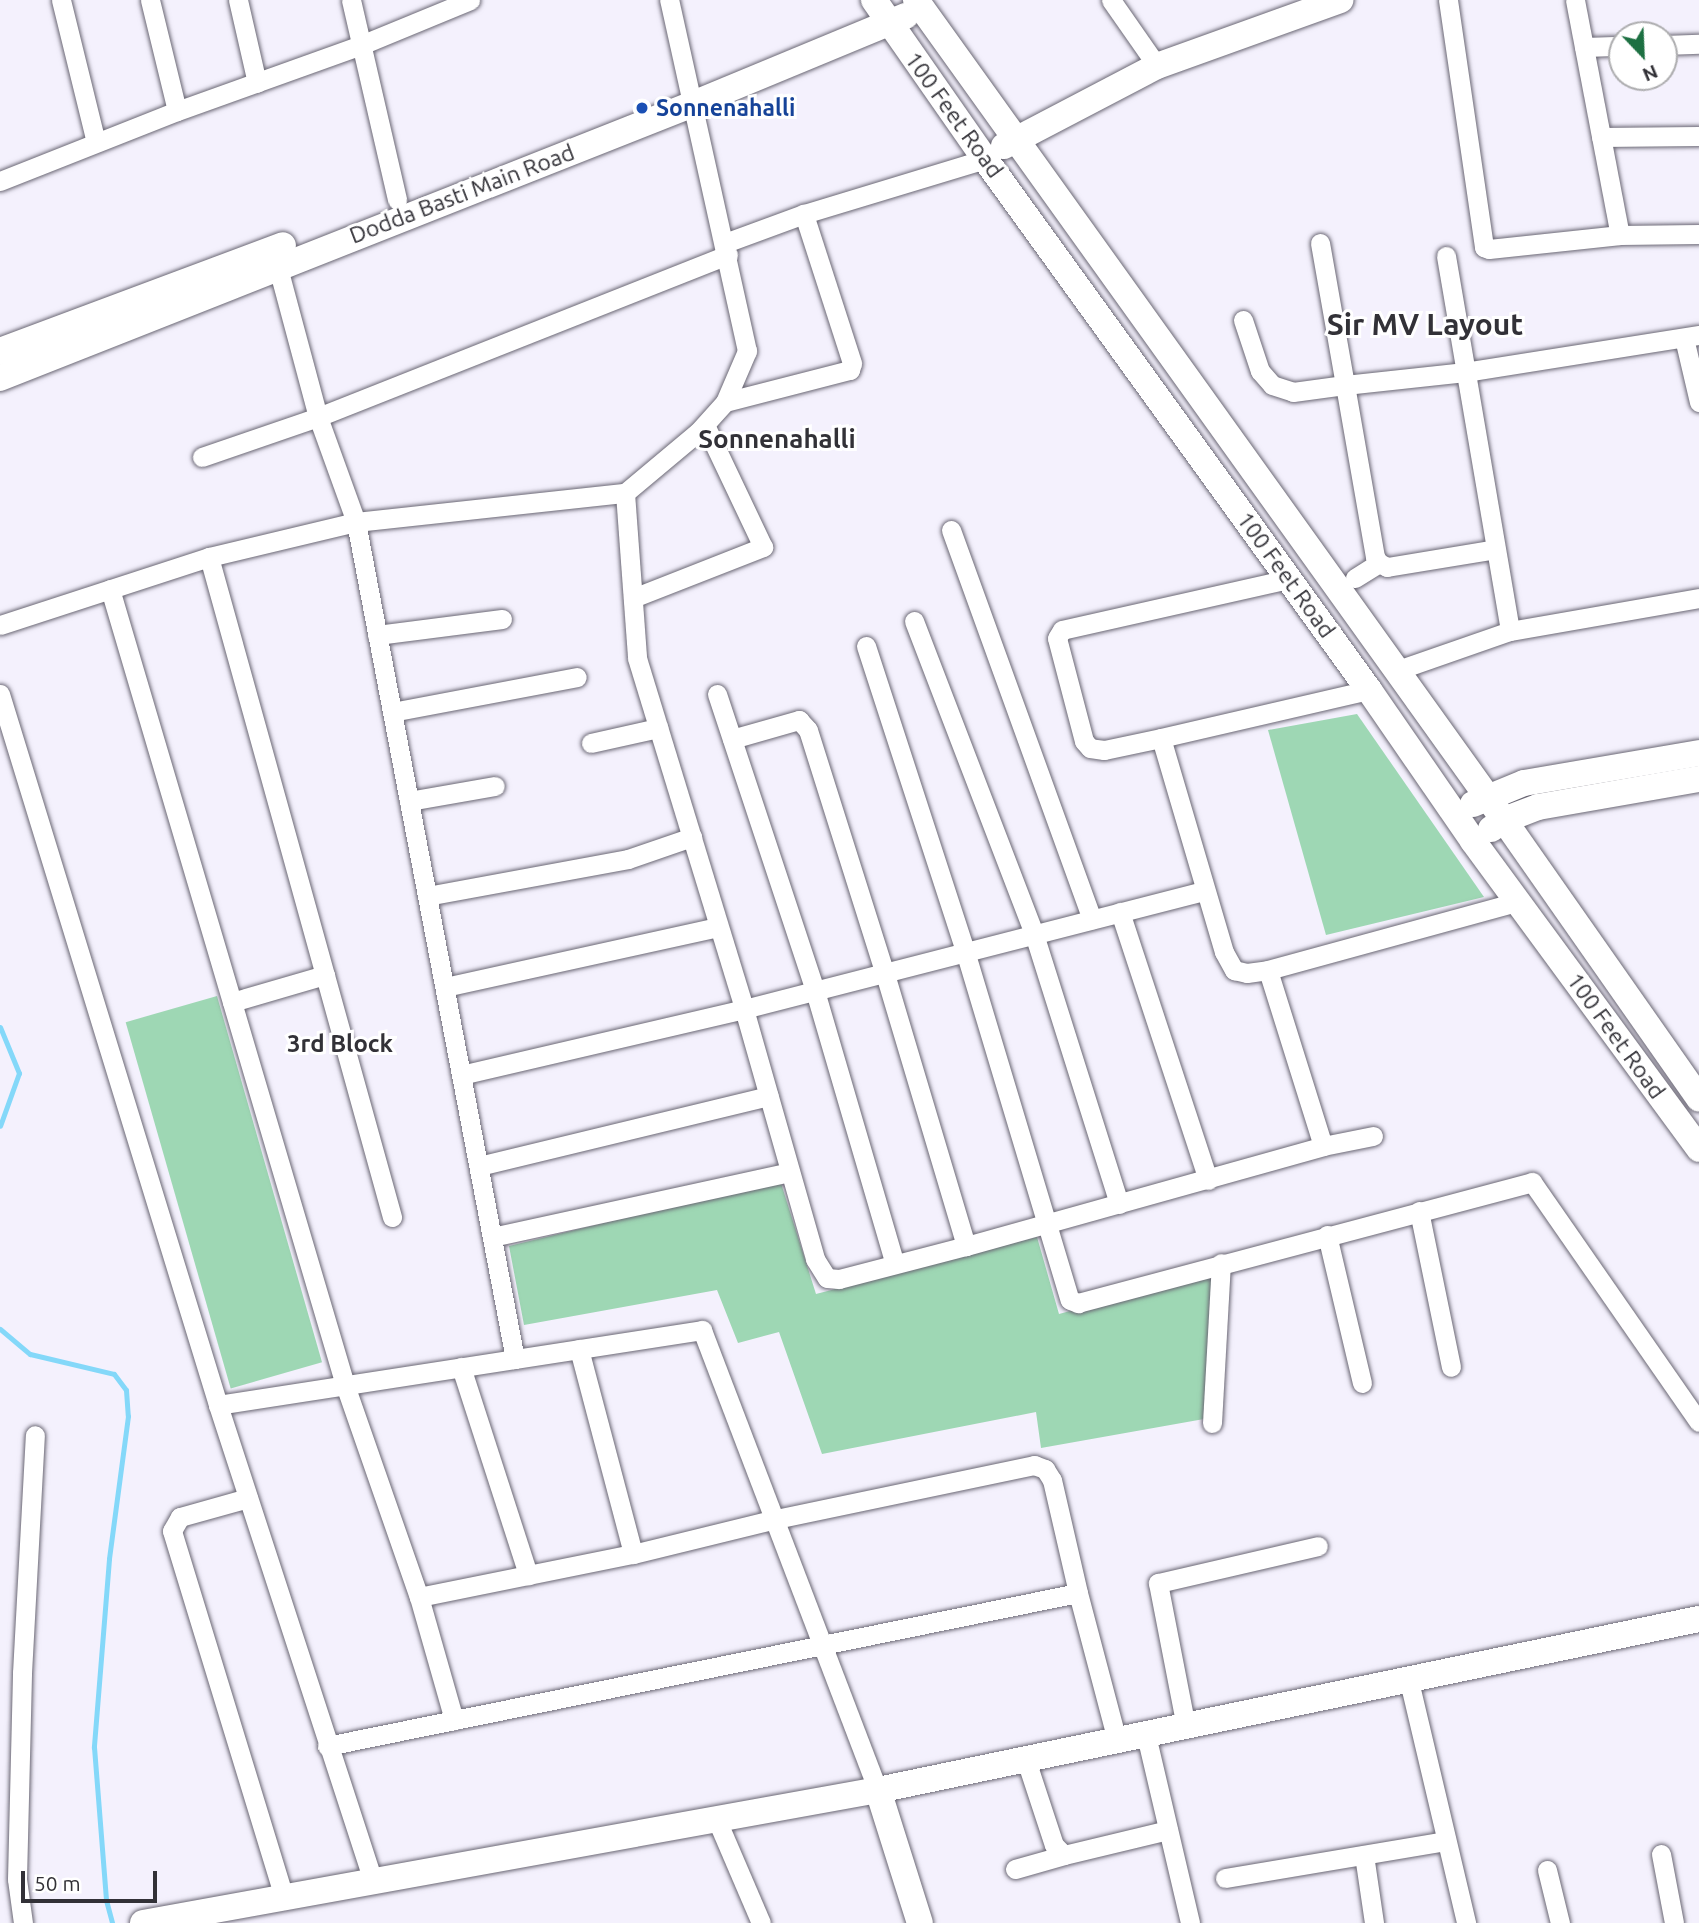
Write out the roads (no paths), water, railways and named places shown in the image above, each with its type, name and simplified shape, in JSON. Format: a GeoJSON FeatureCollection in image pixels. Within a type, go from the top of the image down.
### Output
{"type":"FeatureCollection","features":[{"type":"Feature","properties":{"kind":"street"},"geometry":{"type":"LineString","coordinates":[[61,0],[96,142]]}},
{"type":"Feature","properties":{"kind":"street"},"geometry":{"type":"LineString","coordinates":[[150,0],[177,111]]}},
{"type":"Feature","properties":{"kind":"street"},"geometry":{"type":"LineString","coordinates":[[238,0],[257,83]]}},
{"type":"Feature","properties":{"kind":"street"},"geometry":{"type":"LineString","coordinates":[[351,0],[397,200]]}},
{"type":"Feature","properties":{"kind":"street"},"geometry":{"type":"LineString","coordinates":[[0,181],[177,111],[361,45],[470,0]]}},
{"type":"Feature","properties":{"kind":"street"},"geometry":{"type":"LineString","coordinates":[[0,625],[209,557],[356,522],[625,493],[705,425],[725,402],[747,351],[727,249],[669,0]]}},
{"type":"Feature","properties":{"kind":"street"},"geometry":{"type":"LineString","coordinates":[[1111,0],[1157,66]]}},
{"type":"Feature","properties":{"kind":"street"},"geometry":{"type":"LineString","coordinates":[[202,457],[318,417],[727,249],[804,214],[985,159],[1016,137],[1157,66],[1339,0]]}},
{"type":"Feature","properties":{"kind":"street"},"geometry":{"type":"LineString","coordinates":[[1448,0],[1485,247],[1489,249],[1620,235],[1699,234]]}},
{"type":"Feature","properties":{"kind":"street"},"geometry":{"type":"LineString","coordinates":[[1575,0],[1620,235]]}},
{"type":"Feature","properties":{"kind":"street","name":"Dodda Basti Main Road"},"geometry":{"type":"LineString","coordinates":[[0,351],[275,258],[692,96],[898,7]]}},
{"type":"Feature","properties":{"kind":"street","name":"100 Feet Road"},"geometry":{"type":"LineString","coordinates":[[898,7],[1016,137],[1504,820],[1699,1099]]}},
{"type":"Feature","properties":{"kind":"street","name":"100 Feet Road"},"geometry":{"type":"LineString","coordinates":[[898,7],[985,159],[1369,690],[1473,841],[1699,1149]]}},
{"type":"Feature","properties":{"kind":"street"},"geometry":{"type":"LineString","coordinates":[[1678,45],[1699,44]]}},
{"type":"Feature","properties":{"kind":"street"},"geometry":{"type":"LineString","coordinates":[[1584,47],[1608,46]]}},
{"type":"Feature","properties":{"kind":"street","name":"Dodda Basti Main Road"},"geometry":{"type":"LineString","coordinates":[[0,377],[275,258],[397,200],[692,96]]}},
{"type":"Feature","properties":{"kind":"street"},"geometry":{"type":"LineString","coordinates":[[1601,137],[1699,136]]}},
{"type":"Feature","properties":{"kind":"street"},"geometry":{"type":"LineString","coordinates":[[725,402],[850,370],[852,363],[804,214]]}},
{"type":"Feature","properties":{"kind":"street"},"geometry":{"type":"LineString","coordinates":[[1320,243],[1375,557],[1387,567],[1496,549]]}},
{"type":"Feature","properties":{"kind":"street"},"geometry":{"type":"LineString","coordinates":[[1446,256],[1510,631]]}},
{"type":"Feature","properties":{"kind":"street"},"geometry":{"type":"LineString","coordinates":[[275,258],[318,417],[356,522],[515,1359]]}},
{"type":"Feature","properties":{"kind":"street"},"geometry":{"type":"LineString","coordinates":[[1243,320],[1260,371],[1272,385],[1293,392],[1465,372],[1691,336],[1699,402]]}},
{"type":"Feature","properties":{"kind":"street"},"geometry":{"type":"LineString","coordinates":[[633,598],[763,547],[705,425]]}},
{"type":"Feature","properties":{"kind":"street"},"geometry":{"type":"LineString","coordinates":[[625,493],[637,658],[821,1274],[839,1279],[1208,1180],[1324,1146],[1373,1136]]}},
{"type":"Feature","properties":{"kind":"street"},"geometry":{"type":"LineString","coordinates":[[951,530],[1092,919]]}},
{"type":"Feature","properties":{"kind":"street"},"geometry":{"type":"LineString","coordinates":[[209,557],[392,1217]]}},
{"type":"Feature","properties":{"kind":"street"},"geometry":{"type":"LineString","coordinates":[[1355,578],[1379,563]]}},
{"type":"Feature","properties":{"kind":"street"},"geometry":{"type":"LineString","coordinates":[[1289,579],[1062,630],[1057,638],[1084,741],[1090,748],[1104,750],[1369,690]]}},
{"type":"Feature","properties":{"kind":"street"},"geometry":{"type":"LineString","coordinates":[[110,589],[345,1385],[419,1597],[454,1720]]}},
{"type":"Feature","properties":{"kind":"street"},"geometry":{"type":"LineString","coordinates":[[1395,671],[1510,631],[1699,598]]}},
{"type":"Feature","properties":{"kind":"street"},"geometry":{"type":"LineString","coordinates":[[377,635],[502,620]]}},
{"type":"Feature","properties":{"kind":"street"},"geometry":{"type":"LineString","coordinates":[[914,621],[1034,934],[1119,1204]]}},
{"type":"Feature","properties":{"kind":"street"},"geometry":{"type":"LineString","coordinates":[[866,646],[965,951],[1068,1297],[1075,1303],[1532,1182],[1699,1422]]}},
{"type":"Feature","properties":{"kind":"street"},"geometry":{"type":"LineString","coordinates":[[392,712],[577,677]]}},
{"type":"Feature","properties":{"kind":"street"},"geometry":{"type":"LineString","coordinates":[[0,694],[248,1498],[373,1881]]}},
{"type":"Feature","properties":{"kind":"street"},"geometry":{"type":"LineString","coordinates":[[717,694],[815,991],[895,1264]]}},
{"type":"Feature","properties":{"kind":"street"},"geometry":{"type":"LineString","coordinates":[[732,739],[799,720],[806,726],[886,974],[966,1246]]}},
{"type":"Feature","properties":{"kind":"street"},"geometry":{"type":"LineString","coordinates":[[591,743],[658,728]]}},
{"type":"Feature","properties":{"kind":"street"},"geometry":{"type":"LineString","coordinates":[[1161,738],[1224,952],[1234,970],[1247,973],[1268,970],[1517,902]]}},
{"type":"Feature","properties":{"kind":"street"},"geometry":{"type":"LineString","coordinates":[[1456,813],[1485,797],[1524,783],[1699,752]]}},
{"type":"Feature","properties":{"kind":"street"},"geometry":{"type":"LineString","coordinates":[[1473,841],[1504,820],[1538,807],[1699,779]]}},
{"type":"Feature","properties":{"kind":"street"},"geometry":{"type":"LineString","coordinates":[[409,801],[495,786]]}},
{"type":"Feature","properties":{"kind":"street"},"geometry":{"type":"LineString","coordinates":[[427,896],[628,859],[692,837]]}},
{"type":"Feature","properties":{"kind":"street"},"geometry":{"type":"LineString","coordinates":[[461,1075],[886,974],[965,951],[1205,891]]}},
{"type":"Feature","properties":{"kind":"street"},"geometry":{"type":"LineString","coordinates":[[1120,912],[1208,1180]]}},
{"type":"Feature","properties":{"kind":"street"},"geometry":{"type":"LineString","coordinates":[[445,988],[719,927]]}},
{"type":"Feature","properties":{"kind":"street"},"geometry":{"type":"LineString","coordinates":[[1268,970],[1324,1146]]}},
{"type":"Feature","properties":{"kind":"street"},"geometry":{"type":"LineString","coordinates":[[232,1002],[325,975]]}},
{"type":"Feature","properties":{"kind":"street"},"geometry":{"type":"LineString","coordinates":[[479,1166],[769,1096]]}},
{"type":"Feature","properties":{"kind":"street"},"geometry":{"type":"LineString","coordinates":[[492,1237],[790,1172]]}},
{"type":"Feature","properties":{"kind":"street"},"geometry":{"type":"LineString","coordinates":[[1419,1211],[1451,1367]]}},
{"type":"Feature","properties":{"kind":"street"},"geometry":{"type":"LineString","coordinates":[[1328,1235],[1363,1383]]}},
{"type":"Feature","properties":{"kind":"street"},"geometry":{"type":"LineString","coordinates":[[1212,1423],[1221,1263]]}},
{"type":"Feature","properties":{"kind":"street"},"geometry":{"type":"LineString","coordinates":[[219,1405],[702,1330],[878,1790],[920,1923]]}},
{"type":"Feature","properties":{"kind":"street"},"geometry":{"type":"LineString","coordinates":[[579,1349],[633,1554]]}},
{"type":"Feature","properties":{"kind":"street"},"geometry":{"type":"LineString","coordinates":[[461,1367],[527,1575]]}},
{"type":"Feature","properties":{"kind":"street"},"geometry":{"type":"LineString","coordinates":[[23,1923],[17,1879],[22,1673],[35,1435]]}},
{"type":"Feature","properties":{"kind":"street"},"geometry":{"type":"LineString","coordinates":[[419,1597],[633,1554],[775,1520],[1034,1465],[1045,1469],[1052,1479],[1117,1741]]}},
{"type":"Feature","properties":{"kind":"street"},"geometry":{"type":"LineString","coordinates":[[248,1498],[180,1517],[172,1531],[284,1897]]}},
{"type":"Feature","properties":{"kind":"street"},"geometry":{"type":"LineString","coordinates":[[1186,1727],[1158,1583],[1318,1546]]}},
{"type":"Feature","properties":{"kind":"street"},"geometry":{"type":"LineString","coordinates":[[327,1746],[1078,1592]]}},
{"type":"Feature","properties":{"kind":"street"},"geometry":{"type":"LineString","coordinates":[[156,1922],[878,1790],[1699,1619]]}},
{"type":"Feature","properties":{"kind":"street"},"geometry":{"type":"LineString","coordinates":[[1409,1681],[1466,1923]]}},
{"type":"Feature","properties":{"kind":"street"},"geometry":{"type":"LineString","coordinates":[[1146,1735],[1190,1923]]}},
{"type":"Feature","properties":{"kind":"street"},"geometry":{"type":"LineString","coordinates":[[1026,1760],[1054,1845],[1064,1855]]}},
{"type":"Feature","properties":{"kind":"street"},"geometry":{"type":"LineString","coordinates":[[716,1818],[761,1923]]}},
{"type":"Feature","properties":{"kind":"street"},"geometry":{"type":"LineString","coordinates":[[1014,1869],[1168,1830]]}},
{"type":"Feature","properties":{"kind":"street"},"geometry":{"type":"LineString","coordinates":[[1225,1878],[1446,1841]]}},
{"type":"Feature","properties":{"kind":"street"},"geometry":{"type":"LineString","coordinates":[[1661,1854],[1674,1923]]}},
{"type":"Feature","properties":{"kind":"street"},"geometry":{"type":"LineString","coordinates":[[1364,1855],[1374,1923]]}},
{"type":"Feature","properties":{"kind":"street"},"geometry":{"type":"LineString","coordinates":[[1548,1870],[1560,1923]]}},
{"type":"Feature","properties":{"kind":"waterway"},"geometry":{"type":"LineString","coordinates":[[0,1027],[19,1073],[0,1126]]}},
{"type":"Feature","properties":{"kind":"waterway"},"geometry":{"type":"LineString","coordinates":[[0,1329],[30,1354],[114,1374],[126,1390],[128,1416],[109,1559],[94,1747],[106,1900],[112,1923]]}},
{"type":"Feature","properties":{"kind":"place","name":"Sonnenahalli"},"geometry":{"type":"Point","coordinates":[642,108]}},
{"type":"Feature","properties":{"kind":"district","name":"Sir MV Layout"},"geometry":{"type":"Point","coordinates":[1425,324]}},
{"type":"Feature","properties":{"kind":"district","name":"Sonnenahalli"},"geometry":{"type":"Point","coordinates":[777,439]}},
{"type":"Feature","properties":{"kind":"district","name":"3rd Block"},"geometry":{"type":"Point","coordinates":[340,1044]}}]}
